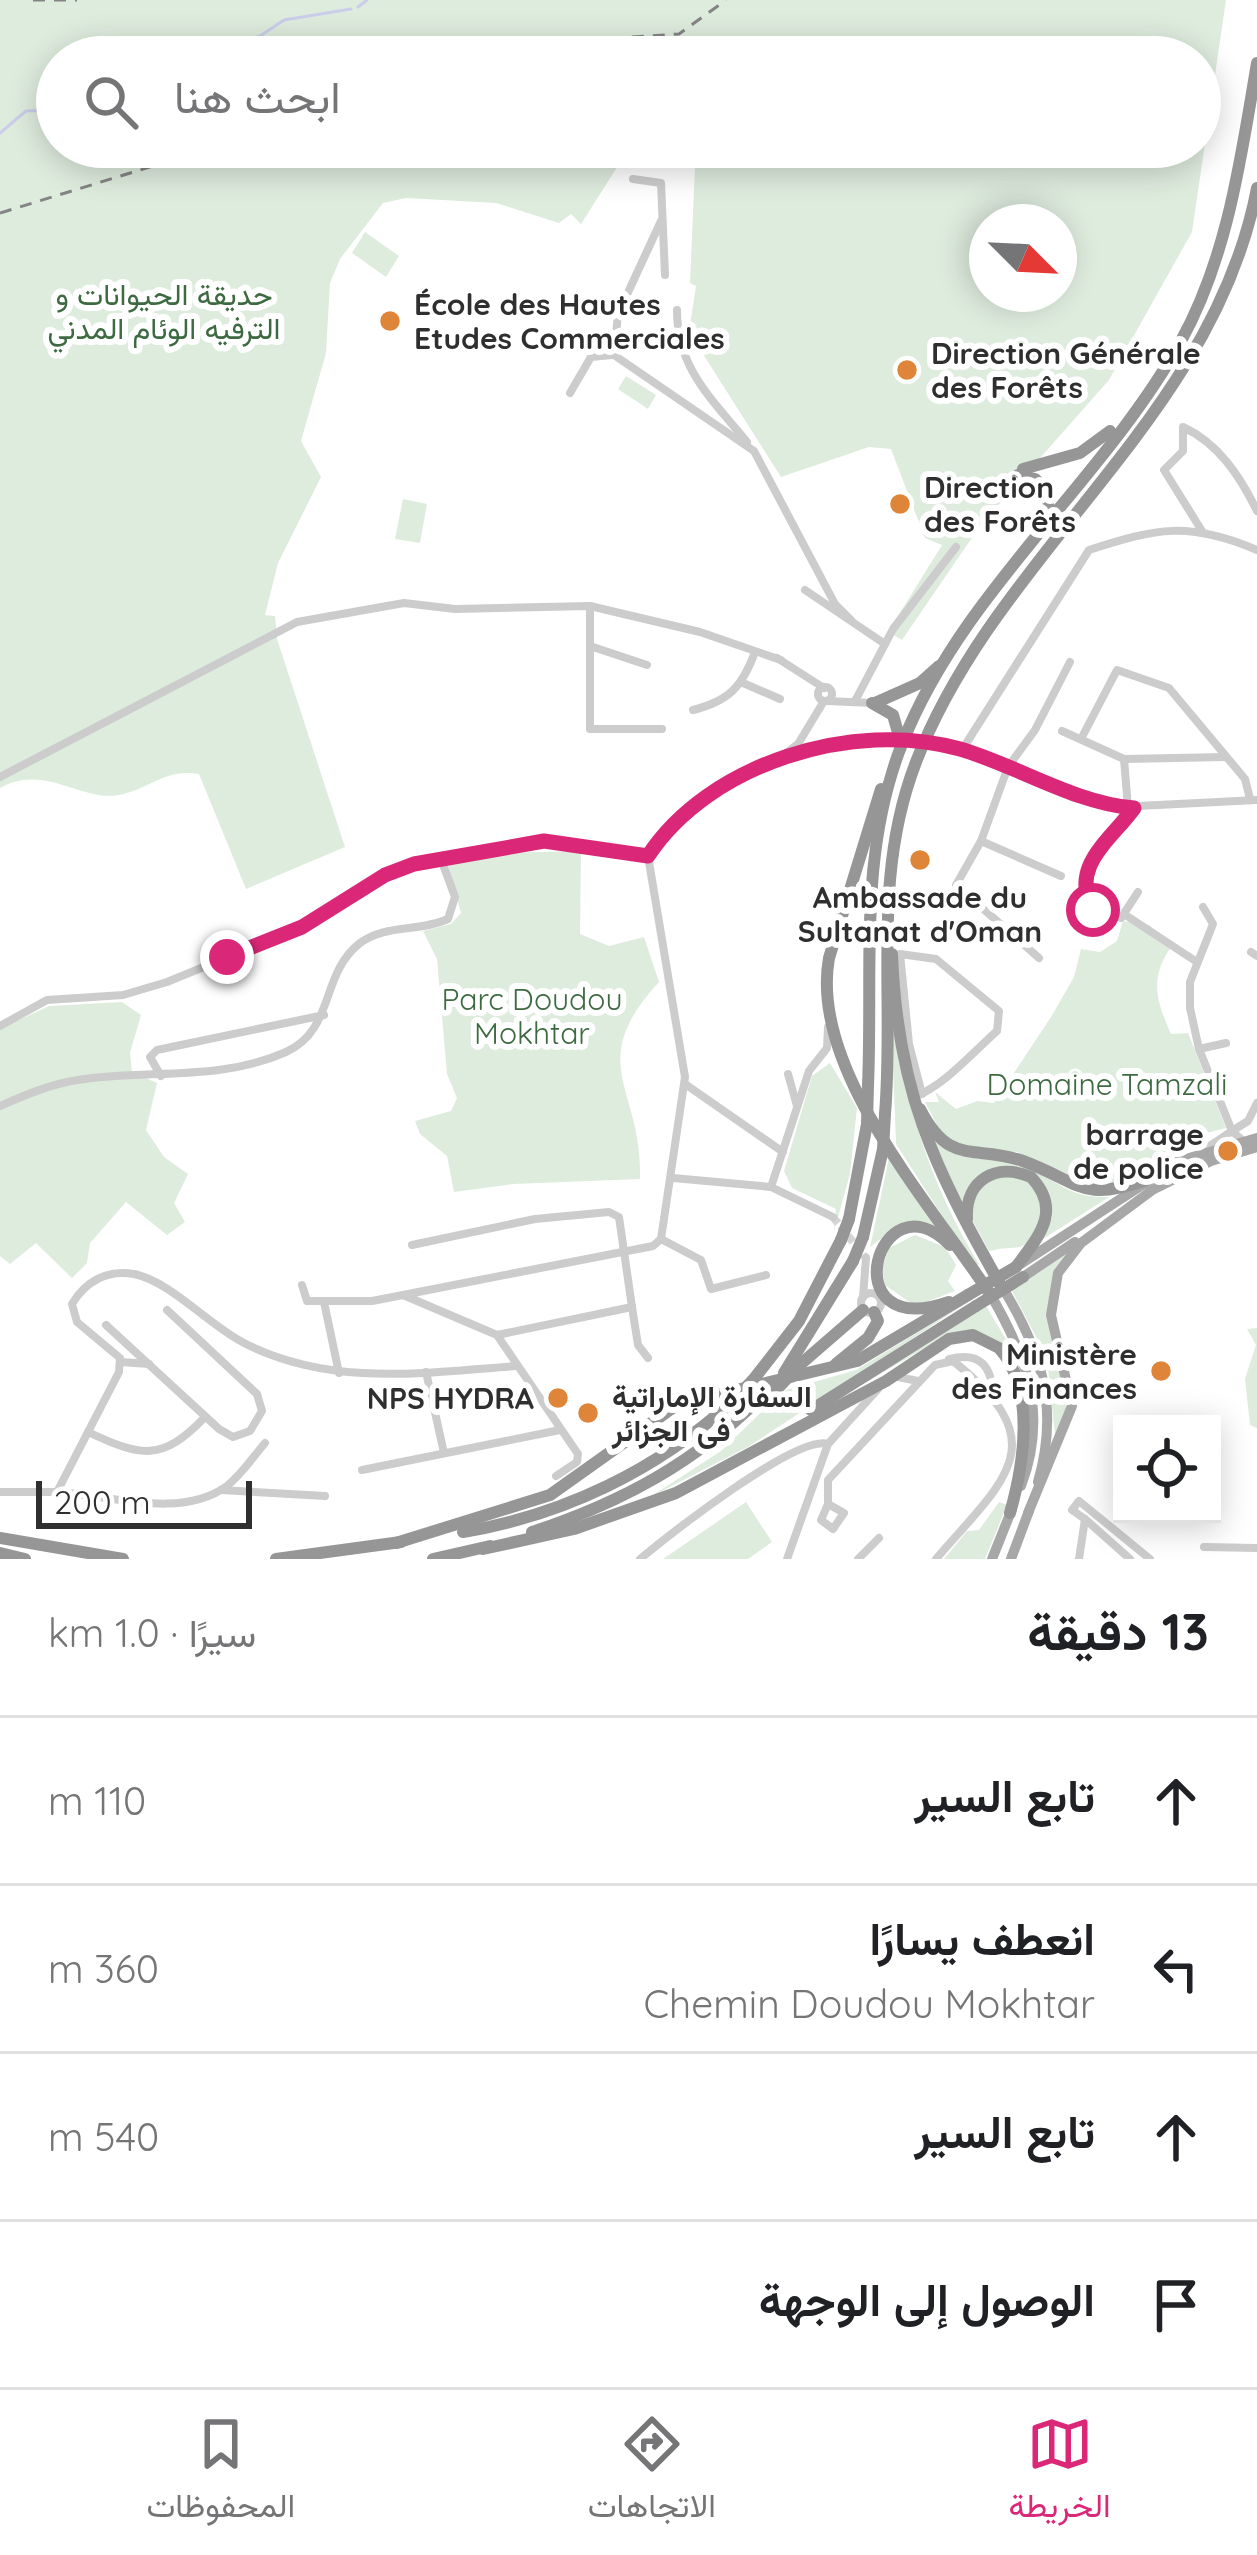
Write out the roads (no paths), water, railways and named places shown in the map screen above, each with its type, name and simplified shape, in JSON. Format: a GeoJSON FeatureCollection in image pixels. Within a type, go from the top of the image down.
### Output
{"type":"FeatureCollection","features":[{"type":"Feature","properties":{"kind":"highway"},"geometry":{"type":"LineString","coordinates":[[872,703],[920,683],[959,642],[1159,376],[1188,328],[1222,238],[1257,63]]}},
{"type":"Feature","properties":{"kind":"highway"},"geometry":{"type":"LineString","coordinates":[[483,1549],[599,1510],[678,1468],[769,1394],[819,1324],[863,1237],[883,1149],[884,924],[892,853],[915,765],[946,700],[1203,341],[1239,256],[1257,188]]}},
{"type":"Feature","properties":{"kind":"highway"},"geometry":{"type":"LineString","coordinates":[[1033,542],[1049,514],[1050,498],[1042,484],[1021,472],[1087,449],[1159,376]]}},
{"type":"Feature","properties":{"kind":"highway"},"geometry":{"type":"LineString","coordinates":[[959,642],[901,745],[878,797],[836,929],[826,978],[828,1019],[838,1056],[860,1099],[994,1288]]}},
{"type":"Feature","properties":{"kind":"highway"},"geometry":{"type":"LineString","coordinates":[[276,1559],[500,1526],[580,1500],[673,1449],[733,1401],[799,1321],[849,1219],[867,1124],[870,879],[901,745],[897,720],[872,703]]}},
{"type":"Feature","properties":{"kind":"highway"},"geometry":{"type":"LineString","coordinates":[[892,853],[892,964],[902,1050],[926,1146],[994,1288]]}},
{"type":"Feature","properties":{"kind":"highway"},"geometry":{"type":"LineString","coordinates":[[902,1050],[939,1138],[966,1154],[1024,1162],[1061,1183],[1098,1193],[1149,1185]]}},
{"type":"Feature","properties":{"kind":"highway"},"geometry":{"type":"LineString","coordinates":[[396,1544],[559,1491],[647,1423],[689,1399],[810,1376],[868,1356],[972,1300],[1019,1272],[1041,1234],[1048,1207],[1031,1178],[997,1172],[975,1186],[966,1212],[994,1288]]}},
{"type":"Feature","properties":{"kind":"highway"},"geometry":{"type":"LineString","coordinates":[[810,1376],[837,1363],[868,1338],[878,1321],[872,1302],[874,1274],[887,1239],[906,1229],[927,1229],[946,1241],[994,1288]]}},
{"type":"Feature","properties":{"kind":"highway"},"geometry":{"type":"LineString","coordinates":[[789,1371],[872,1302],[914,1308],[972,1300]]}},
{"type":"Feature","properties":{"kind":"highway"},"geometry":{"type":"LineString","coordinates":[[719,1470],[972,1300]]}},
{"type":"Feature","properties":{"kind":"highway"},"geometry":{"type":"LineString","coordinates":[[433,1559],[614,1517],[719,1470],[890,1379],[949,1339],[979,1336],[1008,1359],[1021,1413],[1021,1468],[1010,1513]]}},
{"type":"Feature","properties":{"kind":"highway"},"geometry":{"type":"LineString","coordinates":[[0,1538],[123,1559]]}},
{"type":"Feature","properties":{"kind":"highway"},"geometry":{"type":"LineString","coordinates":[[0,1553],[25,1559]]}},
{"type":"Feature","properties":{"kind":"main road"},"geometry":{"type":"LineString","coordinates":[[1019,1272],[1202,1151],[1242,1140],[1257,1143]]}},
{"type":"Feature","properties":{"kind":"main road"},"geometry":{"type":"LineString","coordinates":[[1012,1559],[1072,1406],[1051,1316],[1058,1273],[1081,1243],[1149,1185],[1257,1143]]}},
{"type":"Feature","properties":{"kind":"main road"},"geometry":{"type":"LineString","coordinates":[[992,1559],[1032,1452],[1034,1407],[1021,1350],[994,1288]]}},
{"type":"Feature","properties":{"kind":"main road"},"geometry":{"type":"LineString","coordinates":[[994,1288],[1027,1328],[1048,1387],[1048,1440],[1028,1513]]}},
{"type":"Feature","properties":{"kind":"street"},"geometry":{"type":"LineString","coordinates":[[633,179],[661,183],[665,275]]}},
{"type":"Feature","properties":{"kind":"street"},"geometry":{"type":"LineString","coordinates":[[614,356],[618,314],[661,221]]}},
{"type":"Feature","properties":{"kind":"street"},"geometry":{"type":"LineString","coordinates":[[677,310],[678,338],[688,367],[754,451],[835,604],[851,620]]}},
{"type":"Feature","properties":{"kind":"street"},"geometry":{"type":"LineString","coordinates":[[570,393],[591,357],[614,356],[754,451]]}},
{"type":"Feature","properties":{"kind":"street"},"geometry":{"type":"LineString","coordinates":[[1202,531],[1164,470],[1184,451],[1183,427],[1205,437],[1257,511]]}},
{"type":"Feature","properties":{"kind":"street"},"geometry":{"type":"LineString","coordinates":[[958,749],[1089,550],[1166,528],[1202,531],[1257,550]]}},
{"type":"Feature","properties":{"kind":"street"},"geometry":{"type":"LineString","coordinates":[[850,701],[956,547]]}},
{"type":"Feature","properties":{"kind":"street"},"geometry":{"type":"LineString","coordinates":[[805,590],[885,644]]}},
{"type":"Feature","properties":{"kind":"street"},"geometry":{"type":"LineString","coordinates":[[0,777],[297,622],[404,603],[455,609],[590,606],[755,649],[812,679],[824,695],[872,703]]}},
{"type":"Feature","properties":{"kind":"street"},"geometry":{"type":"LineString","coordinates":[[590,606],[590,729],[662,729]]}},
{"type":"Feature","properties":{"kind":"street"},"geometry":{"type":"LineString","coordinates":[[590,646],[647,664]]}},
{"type":"Feature","properties":{"kind":"street"},"geometry":{"type":"LineString","coordinates":[[693,710],[722,703],[743,682],[755,649]]}},
{"type":"Feature","properties":{"kind":"street"},"geometry":{"type":"LineString","coordinates":[[1039,958],[956,885],[981,841],[1008,766],[1036,730],[1070,662]]}},
{"type":"Feature","properties":{"kind":"street"},"geometry":{"type":"LineString","coordinates":[[648,856],[710,789],[753,768],[878,740],[958,749],[1131,808],[1253,799],[1248,784],[1169,688],[1122,670],[1115,672],[1081,740]]}},
{"type":"Feature","properties":{"kind":"street"},"geometry":{"type":"LineString","coordinates":[[743,682],[780,698]]}},
{"type":"Feature","properties":{"kind":"street"},"geometry":{"type":"LineString","coordinates":[[774,763],[798,744],[824,695]]}},
{"type":"Feature","properties":{"kind":"street"},"geometry":{"type":"LineString","coordinates":[[1062,731],[1124,759],[1225,757]]}},
{"type":"Feature","properties":{"kind":"street"},"geometry":{"type":"LineString","coordinates":[[798,744],[836,747]]}},
{"type":"Feature","properties":{"kind":"street"},"geometry":{"type":"LineString","coordinates":[[1124,759],[1131,808],[1097,847],[1085,888],[1093,910],[1127,916],[1197,962]]}},
{"type":"Feature","properties":{"kind":"street"},"geometry":{"type":"LineString","coordinates":[[0,1027],[47,1000],[123,995],[166,982],[302,927],[385,875],[441,859],[544,841],[648,856]]}},
{"type":"Feature","properties":{"kind":"street"},"geometry":{"type":"LineString","coordinates":[[981,841],[1060,876]]}},
{"type":"Feature","properties":{"kind":"street"},"geometry":{"type":"LineString","coordinates":[[648,856],[685,1084],[661,1239]]}},
{"type":"Feature","properties":{"kind":"street"},"geometry":{"type":"LineString","coordinates":[[0,1106],[71,1081],[232,1067],[301,1044],[324,1015],[330,981],[358,944],[383,932],[448,920],[455,897],[441,859]]}},
{"type":"Feature","properties":{"kind":"street"},"geometry":{"type":"LineString","coordinates":[[1127,916],[1138,892]]}},
{"type":"Feature","properties":{"kind":"street"},"geometry":{"type":"LineString","coordinates":[[1203,907],[1213,925],[1189,993],[1193,1026],[1232,1131],[1242,1140]]}},
{"type":"Feature","properties":{"kind":"street"},"geometry":{"type":"LineString","coordinates":[[900,954],[937,959],[999,1011],[1001,1020],[997,1031],[918,1095],[909,1044],[900,954]]}},
{"type":"Feature","properties":{"kind":"street"},"geometry":{"type":"LineString","coordinates":[[163,1076],[156,1073],[150,1057],[157,1050],[324,1015]]}},
{"type":"Feature","properties":{"kind":"street"},"geometry":{"type":"LineString","coordinates":[[771,1187],[809,1071],[827,1048],[828,1019]]}},
{"type":"Feature","properties":{"kind":"street"},"geometry":{"type":"LineString","coordinates":[[1193,1026],[1205,1022]]}},
{"type":"Feature","properties":{"kind":"street"},"geometry":{"type":"LineString","coordinates":[[1199,1048],[1226,1043]]}},
{"type":"Feature","properties":{"kind":"street"},"geometry":{"type":"LineString","coordinates":[[788,1074],[797,1107]]}},
{"type":"Feature","properties":{"kind":"street"},"geometry":{"type":"LineString","coordinates":[[685,1084],[782,1152]]}},
{"type":"Feature","properties":{"kind":"street"},"geometry":{"type":"LineString","coordinates":[[1202,1151],[1252,1121],[1257,1103]]}},
{"type":"Feature","properties":{"kind":"street"},"geometry":{"type":"LineString","coordinates":[[673,1178],[771,1187],[833,1217]]}},
{"type":"Feature","properties":{"kind":"street"},"geometry":{"type":"LineString","coordinates":[[412,1245],[535,1219],[609,1212],[619,1217],[638,1345],[648,1358]]}},
{"type":"Feature","properties":{"kind":"street"},"geometry":{"type":"LineString","coordinates":[[302,1285],[304,1300],[324,1302],[403,1295],[624,1251],[661,1239],[701,1260],[711,1289],[766,1275]]}},
{"type":"Feature","properties":{"kind":"street"},"geometry":{"type":"LineString","coordinates":[[149,1364],[121,1362],[77,1322],[71,1304],[90,1281],[132,1274],[261,1352],[339,1373],[518,1366]]}},
{"type":"Feature","properties":{"kind":"street"},"geometry":{"type":"LineString","coordinates":[[403,1295],[496,1335],[579,1458],[556,1476]]}},
{"type":"Feature","properties":{"kind":"street"},"geometry":{"type":"LineString","coordinates":[[324,1302],[339,1373]]}},
{"type":"Feature","properties":{"kind":"street"},"geometry":{"type":"LineString","coordinates":[[496,1335],[632,1307]]}},
{"type":"Feature","properties":{"kind":"street"},"geometry":{"type":"LineString","coordinates":[[106,1324],[227,1435],[240,1436],[255,1426],[262,1404],[247,1383],[166,1310]]}},
{"type":"Feature","properties":{"kind":"street"},"geometry":{"type":"LineString","coordinates":[[828,1504],[826,1482],[918,1381],[948,1359],[967,1355],[982,1361],[990,1371],[992,1396]]}},
{"type":"Feature","properties":{"kind":"street"},"geometry":{"type":"LineString","coordinates":[[936,1559],[995,1491],[1011,1460],[1009,1418],[948,1359]]}},
{"type":"Feature","properties":{"kind":"street"},"geometry":{"type":"LineString","coordinates":[[57,1492],[121,1362]]}},
{"type":"Feature","properties":{"kind":"street"},"geometry":{"type":"LineString","coordinates":[[426,1372],[445,1454]]}},
{"type":"Feature","properties":{"kind":"street"},"geometry":{"type":"LineString","coordinates":[[787,1559],[828,1444],[890,1379],[918,1381]]}},
{"type":"Feature","properties":{"kind":"street"},"geometry":{"type":"LineString","coordinates":[[982,1389],[1021,1413]]}},
{"type":"Feature","properties":{"kind":"street"},"geometry":{"type":"LineString","coordinates":[[88,1432],[130,1450],[156,1451],[179,1443],[205,1418]]}},
{"type":"Feature","properties":{"kind":"street"},"geometry":{"type":"LineString","coordinates":[[362,1470],[562,1430]]}},
{"type":"Feature","properties":{"kind":"street"},"geometry":{"type":"LineString","coordinates":[[221,1490],[266,1443]]}},
{"type":"Feature","properties":{"kind":"street"},"geometry":{"type":"LineString","coordinates":[[640,1559],[702,1508],[807,1445],[828,1444]]}},
{"type":"Feature","properties":{"kind":"street"},"geometry":{"type":"LineString","coordinates":[[0,1492],[57,1492],[166,1503],[221,1490],[325,1496]]}},
{"type":"Feature","properties":{"kind":"street"},"geometry":{"type":"LineString","coordinates":[[1130,1559],[1072,1510],[1079,1502],[1150,1559]]}},
{"type":"Feature","properties":{"kind":"street"},"geometry":{"type":"LineString","coordinates":[[1075,1559],[1084,1520]]}},
{"type":"Feature","properties":{"kind":"street"},"geometry":{"type":"LineString","coordinates":[[858,1559],[879,1538]]}},
{"type":"Feature","properties":{"kind":"street"},"geometry":{"type":"LineString","coordinates":[[1204,1547],[1257,1548]]}},
{"type":"Feature","properties":{"kind":"waterway"},"geometry":{"type":"LineString","coordinates":[[358,7],[367,0]]}},
{"type":"Feature","properties":{"kind":"waterway"},"geometry":{"type":"LineString","coordinates":[[260,36],[284,20],[351,9]]}},
{"type":"Feature","properties":{"kind":"waterway"},"geometry":{"type":"LineString","coordinates":[[0,133],[26,111],[36,111]]}},
{"type":"Feature","properties":{"kind":"tunnel"},"geometry":{"type":"LineString","coordinates":[[833,1217],[866,1258]]}},
{"type":"Feature","properties":{"kind":"railway"},"geometry":{"type":"LineString","coordinates":[[33,0],[77,0]]}},
{"type":"Feature","properties":{"kind":"railway"},"geometry":{"type":"LineString","coordinates":[[647,36],[679,34],[726,0]]}},
{"type":"Feature","properties":{"kind":"railway"},"geometry":{"type":"LineString","coordinates":[[0,213],[147,168]]}},
{"type":"Feature","properties":{"kind":"place","name":"École des Hautes Etudes Commerciales"},"geometry":{"type":"Point","coordinates":[390,321]}},
{"type":"Feature","properties":{"kind":"place","name":"Direction Générale des Forêts"},"geometry":{"type":"Point","coordinates":[907,370]}},
{"type":"Feature","properties":{"kind":"place","name":"Direction des Forêts"},"geometry":{"type":"Point","coordinates":[900,504]}},
{"type":"Feature","properties":{"kind":"place","name":"Ambassade du Sultanat d'Oman"},"geometry":{"type":"Point","coordinates":[920,860]}},
{"type":"Feature","properties":{"kind":"place","name":"barrage de police"},"geometry":{"type":"Point","coordinates":[1228,1151]}},
{"type":"Feature","properties":{"kind":"place","name":"Ministère des Finances"},"geometry":{"type":"Point","coordinates":[1161,1371]}},
{"type":"Feature","properties":{"kind":"place","name":"NPS HYDRA"},"geometry":{"type":"Point","coordinates":[558,1398]}},
{"type":"Feature","properties":{"kind":"place","name":"السفارة الإماراتية فى الجزائر"},"geometry":{"type":"Point","coordinates":[588,1413]}},
{"type":"Feature","properties":{"kind":"park label","name":"حديقة الحيوانات و الترفيه الوئام المدني"},"geometry":{"type":"Point","coordinates":[164,311]}},
{"type":"Feature","properties":{"kind":"park label","name":"Parc Doudou Mokhtar"},"geometry":{"type":"Point","coordinates":[532,1016]}},
{"type":"Feature","properties":{"kind":"park label","name":"Domaine Tamzali"},"geometry":{"type":"Point","coordinates":[1107,1084]}}]}
